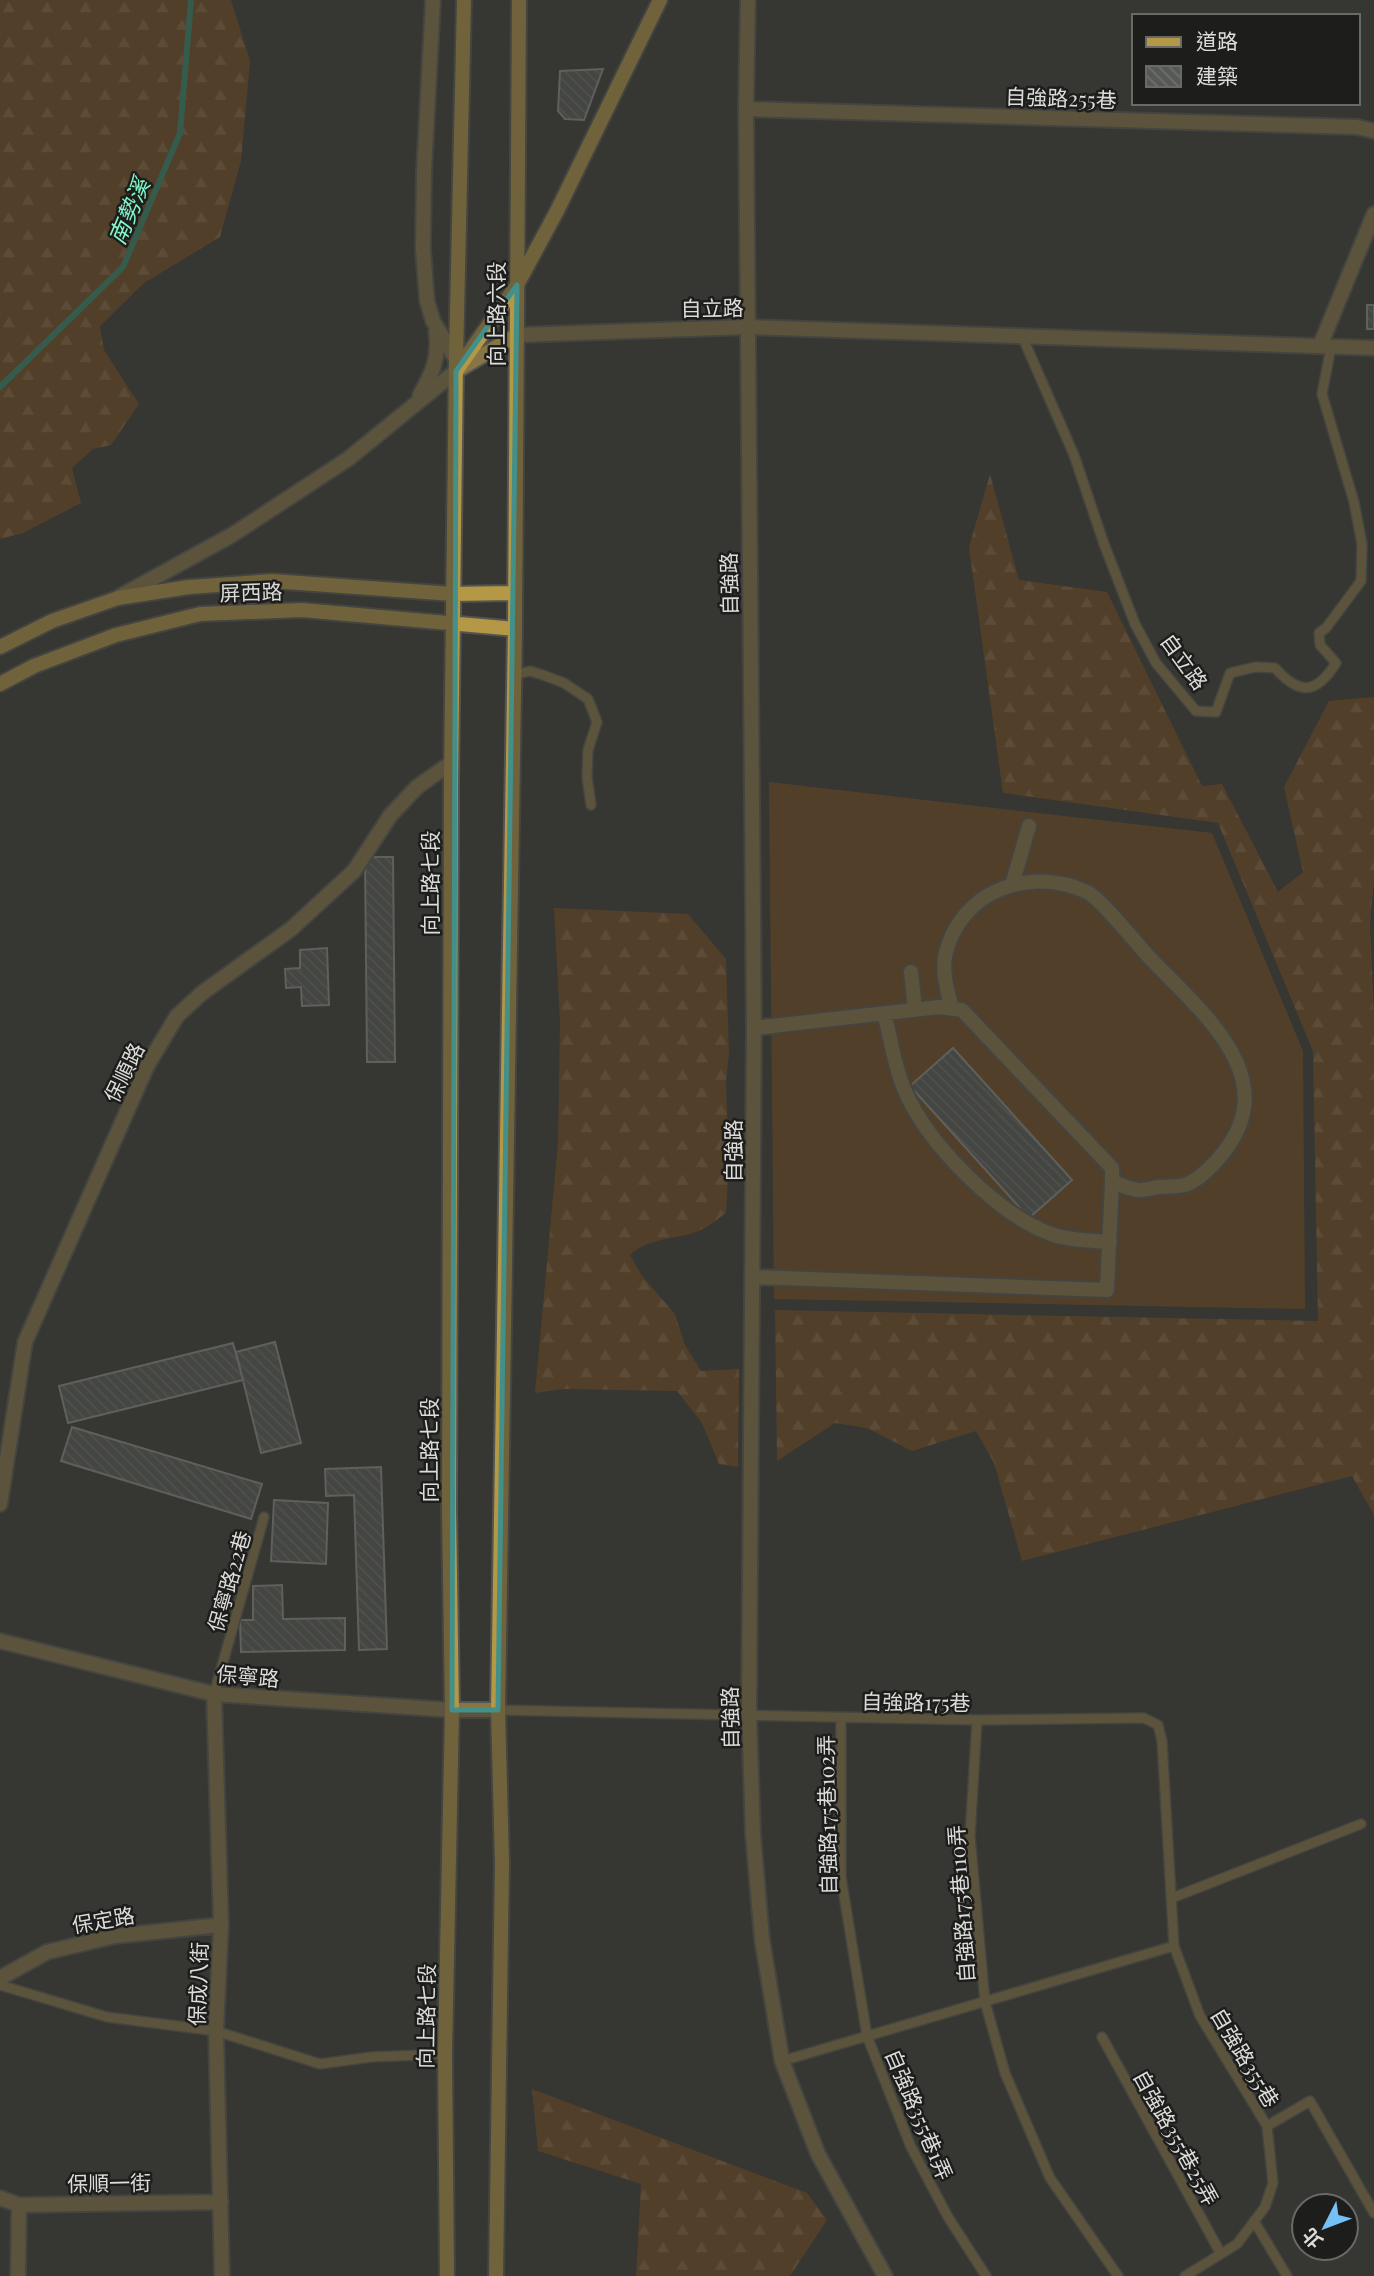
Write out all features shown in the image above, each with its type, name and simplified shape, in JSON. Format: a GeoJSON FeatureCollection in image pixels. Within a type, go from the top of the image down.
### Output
{"type":"FeatureCollection","features":[{"type":"Feature","properties":{"kind":"main road","name":"向上路六段"},"geometry":{"type":"LineString","coordinates":[[454,623],[456,365],[464,0]]}},
{"type":"Feature","properties":{"kind":"main road","name":"向上路六段"},"geometry":{"type":"LineString","coordinates":[[515,629],[519,0]]}},
{"type":"Feature","properties":{"kind":"main road"},"geometry":{"type":"LineString","coordinates":[[456,365],[517,285],[557,211],[660,0]]}},
{"type":"Feature","properties":{"kind":"main road","name":"屏西路"},"geometry":{"type":"LineString","coordinates":[[0,647],[52,621],[118,598],[189,587],[272,581],[453,594],[514,593]]}},
{"type":"Feature","properties":{"kind":"main road","name":"屏西路"},"geometry":{"type":"LineString","coordinates":[[0,684],[34,666],[116,635],[200,614],[302,610],[515,629]]}},
{"type":"Feature","properties":{"kind":"main road","name":"向上路七段"},"geometry":{"type":"LineString","coordinates":[[447,2276],[445,2054],[452,1710],[449,1510],[451,763],[454,623]]}},
{"type":"Feature","properties":{"kind":"main road"},"geometry":{"type":"LineString","coordinates":[[496,2276],[502,1863],[498,1710],[515,629]]}},
{"type":"Feature","properties":{"kind":"street"},"geometry":{"type":"LineString","coordinates":[[416,403],[434,370],[438,347],[427,301],[423,236],[433,0]]}},
{"type":"Feature","properties":{"kind":"street","name":"自強路"},"geometry":{"type":"LineString","coordinates":[[748,0],[747,327],[754,1028],[749,1713],[753,1835],[762,1939],[782,2061],[818,2154],[885,2276]]}},
{"type":"Feature","properties":{"kind":"street","name":"自強路255巷"},"geometry":{"type":"LineString","coordinates":[[746,109],[1357,127],[1374,131]]}},
{"type":"Feature","properties":{"kind":"street","name":"自立路"},"geometry":{"type":"LineString","coordinates":[[1325,346],[1374,214]]}},
{"type":"Feature","properties":{"kind":"street"},"geometry":{"type":"LineString","coordinates":[[433,321],[456,365]]}},
{"type":"Feature","properties":{"kind":"street","name":"自立路"},"geometry":{"type":"LineString","coordinates":[[456,365],[517,335],[747,327],[1374,348]]}},
{"type":"Feature","properties":{"kind":"street","name":"屏西路"},"geometry":{"type":"LineString","coordinates":[[118,598],[232,535],[348,459],[416,403],[456,365]]}},
{"type":"Feature","properties":{"kind":"street","name":"保順路"},"geometry":{"type":"LineString","coordinates":[[0,1504],[25,1342],[147,1066],[177,1016],[202,993],[291,929],[354,871],[390,816],[417,787],[451,763]]}},
{"type":"Feature","properties":{"kind":"street"},"geometry":{"type":"LineString","coordinates":[[1012,885],[1029,825]]}},
{"type":"Feature","properties":{"kind":"street"},"geometry":{"type":"LineString","coordinates":[[952,1009],[946,982],[945,958],[958,926],[969,911],[995,890],[1031,881],[1051,881],[1089,893],[1221,1036],[1236,1057],[1243,1076],[1246,1101],[1234,1141],[1209,1168],[1186,1184],[1138,1190],[1112,1182]]}},
{"type":"Feature","properties":{"kind":"street"},"geometry":{"type":"LineString","coordinates":[[911,972],[915,1010]]}},
{"type":"Feature","properties":{"kind":"street"},"geometry":{"type":"LineString","coordinates":[[752,1277],[1107,1290],[1112,1182],[1112,1168],[962,1010],[939,1007],[754,1028]]}},
{"type":"Feature","properties":{"kind":"street"},"geometry":{"type":"LineString","coordinates":[[884,1013],[895,1065],[906,1093],[924,1123],[968,1176],[1026,1223],[1054,1235],[1110,1242]]}},
{"type":"Feature","properties":{"kind":"street","name":"保寧路"},"geometry":{"type":"LineString","coordinates":[[0,1641],[215,1694],[452,1710],[498,1710]]}},
{"type":"Feature","properties":{"kind":"street","name":"保成八街"},"geometry":{"type":"LineString","coordinates":[[215,1694],[221,1925],[216,2031],[222,2276]]}},
{"type":"Feature","properties":{"kind":"street","name":"保定路"},"geometry":{"type":"LineString","coordinates":[[0,1978],[47,1952],[115,1936],[221,1925]]}},
{"type":"Feature","properties":{"kind":"street","name":"保順一街"},"geometry":{"type":"LineString","coordinates":[[0,2197],[19,2205],[221,2202]]}},
{"type":"Feature","properties":{"kind":"street"},"geometry":{"type":"LineString","coordinates":[[18,2276],[19,2205]]}},
{"type":"Feature","properties":{"kind":"lane","name":"自立路"},"geometry":{"type":"LineString","coordinates":[[1022,336],[1073,455],[1135,624],[1156,663],[1179,693],[1196,710],[1216,712],[1230,673],[1255,667],[1275,668],[1289,684],[1308,688],[1326,679],[1336,663],[1320,645],[1319,633],[1326,628],[1360,581],[1362,544],[1354,502],[1322,394],[1325,346]]}},
{"type":"Feature","properties":{"kind":"lane"},"geometry":{"type":"LineString","coordinates":[[514,675],[530,671],[543,675],[564,683],[588,699],[597,722],[588,750],[587,777],[591,805]]}},
{"type":"Feature","properties":{"kind":"lane","name":"保寧路22巷"},"geometry":{"type":"LineString","coordinates":[[215,1694],[264,1517]]}},
{"type":"Feature","properties":{"kind":"lane","name":"自強路175巷"},"geometry":{"type":"LineString","coordinates":[[498,1710],[749,1713],[977,1720],[1144,1717],[1158,1725],[1162,1741],[1174,1946]]}},
{"type":"Feature","properties":{"kind":"lane","name":"自強路175巷102弄"},"geometry":{"type":"LineString","coordinates":[[841,1717],[841,1877],[867,2036]]}},
{"type":"Feature","properties":{"kind":"lane","name":"自強路175巷110弄"},"geometry":{"type":"LineString","coordinates":[[977,1720],[970,1836],[985,2001],[1005,2073],[1050,2178],[1118,2276]]}},
{"type":"Feature","properties":{"kind":"lane"},"geometry":{"type":"LineString","coordinates":[[1172,1898],[1361,1824]]}},
{"type":"Feature","properties":{"kind":"lane"},"geometry":{"type":"LineString","coordinates":[[782,2061],[1174,1946]]}},
{"type":"Feature","properties":{"kind":"lane","name":"自強路355巷"},"geometry":{"type":"LineString","coordinates":[[1174,1946],[1200,2016],[1267,2126],[1273,2183],[1265,2207],[1237,2244],[1185,2276]]}},
{"type":"Feature","properties":{"kind":"lane"},"geometry":{"type":"LineString","coordinates":[[0,1985],[107,2017],[216,2031],[320,2064],[371,2057],[445,2054]]}},
{"type":"Feature","properties":{"kind":"lane","name":"自強路355巷1弄"},"geometry":{"type":"LineString","coordinates":[[867,2036],[911,2147],[947,2217],[986,2276]]}},
{"type":"Feature","properties":{"kind":"lane","name":"自強路355巷25弄"},"geometry":{"type":"LineString","coordinates":[[1102,2037],[1221,2254]]}},
{"type":"Feature","properties":{"kind":"lane"},"geometry":{"type":"LineString","coordinates":[[1267,2126],[1310,2101],[1374,2213]]}},
{"type":"Feature","properties":{"kind":"lane"},"geometry":{"type":"LineString","coordinates":[[1254,2221],[1287,2276]]}},
{"type":"Feature","properties":{"kind":"highlighted area"},"geometry":{"type":"Polygon","coordinates":[[[517,285],[498,1710],[452,1710],[456,371],[517,285]]]}},
{"type":"Feature","properties":{"kind":"green space"},"geometry":{"type":"Polygon","coordinates":[[[0,0],[231,0],[250,61],[241,161],[220,237],[144,283],[100,326],[104,350],[139,404],[111,445],[93,449],[72,468],[81,503],[23,533],[0,539],[0,0]]]}},
{"type":"Feature","properties":{"kind":"green space"},"geometry":{"type":"Polygon","coordinates":[[[990,474],[1019,580],[1107,592],[1202,786],[1222,784],[1278,892],[1303,872],[1284,787],[1329,701],[1374,697],[1374,879],[1370,923],[1374,1018],[1374,1515],[1352,1476],[1022,1561],[994,1463],[976,1431],[912,1451],[867,1428],[835,1423],[777,1461],[775,1310],[1318,1321],[1313,1051],[1218,823],[1003,793],[969,547],[990,474]]]}},
{"type":"Feature","properties":{"kind":"green space"},"geometry":{"type":"Polygon","coordinates":[[[769,782],[1212,833],[1303,1051],[1305,1309],[774,1299],[769,782]]]}},
{"type":"Feature","properties":{"kind":"green space"},"geometry":{"type":"Polygon","coordinates":[[[554,908],[688,914],[726,959],[729,1164],[726,1213],[694,1233],[647,1244],[630,1255],[642,1276],[675,1314],[685,1345],[701,1371],[739,1369],[738,1467],[719,1464],[702,1423],[677,1391],[564,1389],[535,1393],[558,1143],[560,1021],[554,908]]]}},
{"type":"Feature","properties":{"kind":"green space"},"geometry":{"type":"Polygon","coordinates":[[[532,2089],[807,2193],[827,2220],[790,2276],[636,2276],[641,2184],[538,2151],[532,2089]]]}},
{"type":"Feature","properties":{"kind":"building"},"geometry":{"type":"Polygon","coordinates":[[[603,69],[584,120],[565,119],[558,111],[560,71],[603,69]]]}},
{"type":"Feature","properties":{"kind":"building"},"geometry":{"type":"Polygon","coordinates":[[[1367,305],[1374,305],[1374,329],[1367,329],[1367,305]]]}},
{"type":"Feature","properties":{"kind":"building"},"geometry":{"type":"Polygon","coordinates":[[[365,857],[393,857],[395,1062],[367,1062],[365,857]]]}},
{"type":"Feature","properties":{"kind":"building"},"geometry":{"type":"Polygon","coordinates":[[[327,948],[329,1005],[302,1006],[301,987],[286,988],[285,969],[300,968],[300,950],[327,948]]]}},
{"type":"Feature","properties":{"kind":"building"},"geometry":{"type":"Polygon","coordinates":[[[953,1048],[1072,1180],[1029,1218],[910,1086],[953,1048]]]}},
{"type":"Feature","properties":{"kind":"building"},"geometry":{"type":"Polygon","coordinates":[[[275,1342],[301,1443],[261,1453],[236,1352],[275,1342]]]}},
{"type":"Feature","properties":{"kind":"building"},"geometry":{"type":"Polygon","coordinates":[[[233,1343],[243,1380],[68,1423],[59,1386],[233,1343]]]}},
{"type":"Feature","properties":{"kind":"building"},"geometry":{"type":"Polygon","coordinates":[[[72,1427],[262,1484],[251,1519],[61,1461],[72,1427]]]}},
{"type":"Feature","properties":{"kind":"building"},"geometry":{"type":"Polygon","coordinates":[[[381,1467],[387,1649],[359,1650],[354,1495],[326,1496],[325,1469],[381,1467]]]}},
{"type":"Feature","properties":{"kind":"building"},"geometry":{"type":"Polygon","coordinates":[[[274,1500],[328,1503],[326,1564],[271,1561],[274,1500]]]}},
{"type":"Feature","properties":{"kind":"building"},"geometry":{"type":"Polygon","coordinates":[[[282,1585],[283,1619],[345,1618],[345,1650],[241,1652],[240,1620],[253,1620],[253,1586],[282,1585]]]}},
{"type":"Feature","properties":{"kind":"waterway","name":"南勢溪"},"geometry":{"type":"LineString","coordinates":[[0,387],[123,267],[180,133],[191,0]]}}]}
